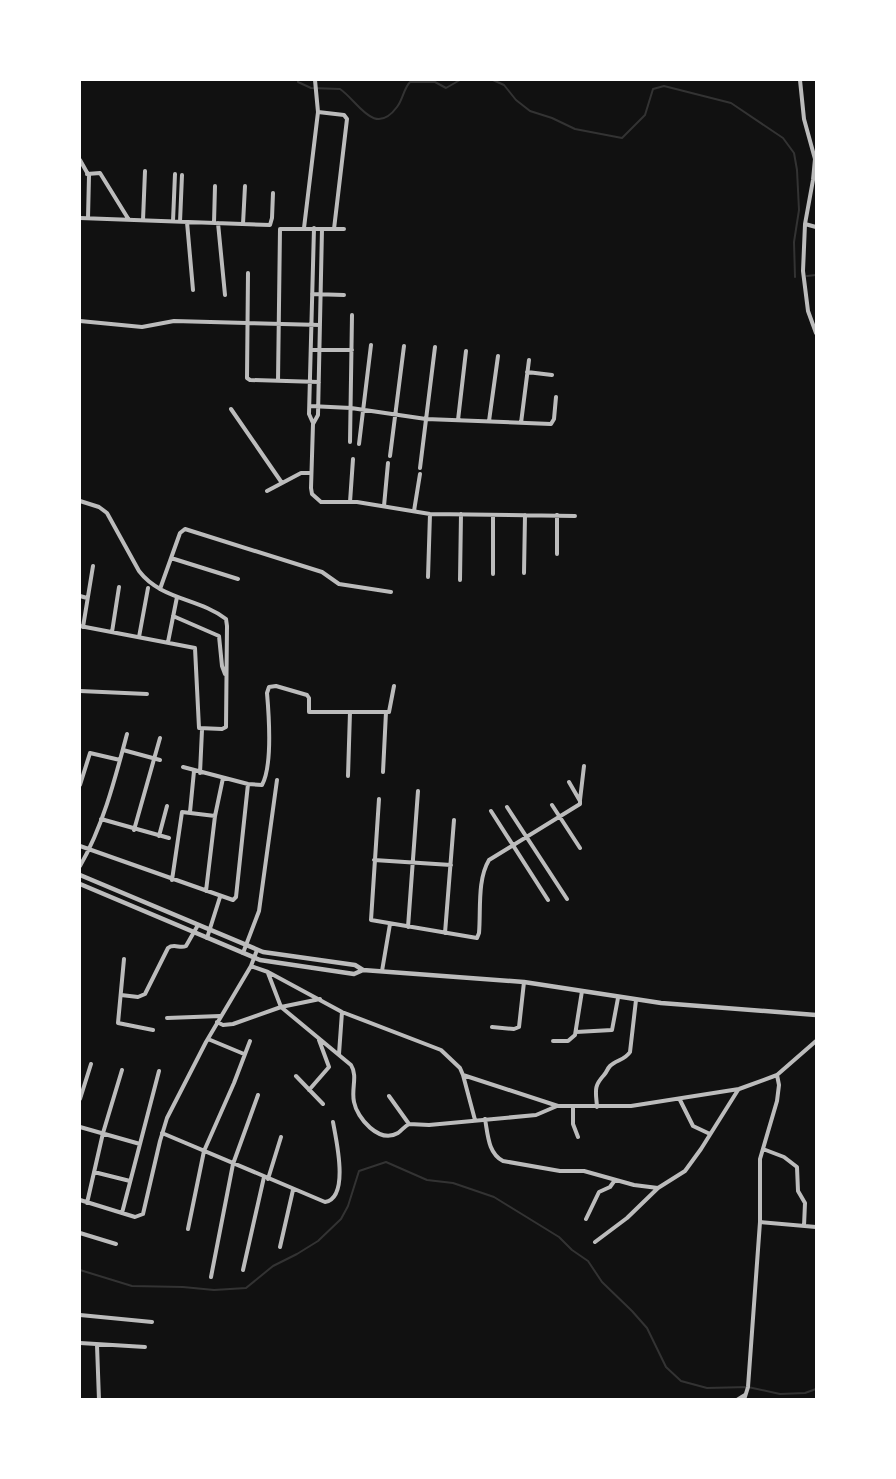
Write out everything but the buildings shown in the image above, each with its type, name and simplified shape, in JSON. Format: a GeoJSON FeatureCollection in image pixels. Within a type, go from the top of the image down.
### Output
{"type":"FeatureCollection","features":[{"type":"Feature","properties":{"kind":"street"},"geometry":{"type":"LineString","coordinates":[[800,80],[804,119],[815,159],[805,224],[803,271],[808,311],[816,333]]}},
{"type":"Feature","properties":{"kind":"street"},"geometry":{"type":"LineString","coordinates":[[304,228],[318,112],[315,81]]}},
{"type":"Feature","properties":{"kind":"street"},"geometry":{"type":"LineString","coordinates":[[318,112],[344,115],[347,119],[334,229]]}},
{"type":"Feature","properties":{"kind":"street"},"geometry":{"type":"LineString","coordinates":[[80,160],[87,174],[88,218]]}},
{"type":"Feature","properties":{"kind":"street"},"geometry":{"type":"LineString","coordinates":[[143,220],[145,171]]}},
{"type":"Feature","properties":{"kind":"street"},"geometry":{"type":"LineString","coordinates":[[87,174],[100,173],[129,220]]}},
{"type":"Feature","properties":{"kind":"street"},"geometry":{"type":"LineString","coordinates":[[173,221],[175,174]]}},
{"type":"Feature","properties":{"kind":"street"},"geometry":{"type":"LineString","coordinates":[[180,222],[182,175]]}},
{"type":"Feature","properties":{"kind":"street"},"geometry":{"type":"LineString","coordinates":[[215,186],[216,223],[225,295]]}},
{"type":"Feature","properties":{"kind":"street"},"geometry":{"type":"LineString","coordinates":[[243,224],[245,186]]}},
{"type":"Feature","properties":{"kind":"street"},"geometry":{"type":"LineString","coordinates":[[80,218],[270,225],[273,193]]}},
{"type":"Feature","properties":{"kind":"street"},"geometry":{"type":"LineString","coordinates":[[187,222],[193,290]]}},
{"type":"Feature","properties":{"kind":"street"},"geometry":{"type":"LineString","coordinates":[[805,224],[816,227]]}},
{"type":"Feature","properties":{"kind":"street"},"geometry":{"type":"LineString","coordinates":[[314,228],[309,414],[313,424],[311,488],[316,499],[321,502],[350,502],[430,514],[575,516]]}},
{"type":"Feature","properties":{"kind":"street"},"geometry":{"type":"LineString","coordinates":[[278,381],[280,229],[344,229]]}},
{"type":"Feature","properties":{"kind":"street"},"geometry":{"type":"LineString","coordinates":[[313,424],[318,415],[322,229]]}},
{"type":"Feature","properties":{"kind":"street"},"geometry":{"type":"LineString","coordinates":[[248,273],[247,378],[250,380],[319,382]]}},
{"type":"Feature","properties":{"kind":"street"},"geometry":{"type":"LineString","coordinates":[[312,294],[344,295]]}},
{"type":"Feature","properties":{"kind":"street"},"geometry":{"type":"LineString","coordinates":[[351,442],[352,315]]}},
{"type":"Feature","properties":{"kind":"street"},"geometry":{"type":"LineString","coordinates":[[80,321],[142,327],[174,321],[320,325]]}},
{"type":"Feature","properties":{"kind":"street"},"geometry":{"type":"LineString","coordinates":[[359,444],[371,345]]}},
{"type":"Feature","properties":{"kind":"street"},"geometry":{"type":"LineString","coordinates":[[390,456],[404,346]]}},
{"type":"Feature","properties":{"kind":"street"},"geometry":{"type":"LineString","coordinates":[[420,468],[435,347]]}},
{"type":"Feature","properties":{"kind":"street"},"geometry":{"type":"LineString","coordinates":[[311,350],[352,350]]}},
{"type":"Feature","properties":{"kind":"street"},"geometry":{"type":"LineString","coordinates":[[458,420],[466,351]]}},
{"type":"Feature","properties":{"kind":"street"},"geometry":{"type":"LineString","coordinates":[[489,421],[498,356]]}},
{"type":"Feature","properties":{"kind":"street"},"geometry":{"type":"LineString","coordinates":[[521,423],[528,360]]}},
{"type":"Feature","properties":{"kind":"street"},"geometry":{"type":"LineString","coordinates":[[527,372],[552,375]]}},
{"type":"Feature","properties":{"kind":"street"},"geometry":{"type":"LineString","coordinates":[[310,406],[351,408],[426,419],[551,424],[554,419],[556,397]]}},
{"type":"Feature","properties":{"kind":"street"},"geometry":{"type":"LineString","coordinates":[[231,409],[282,483]]}},
{"type":"Feature","properties":{"kind":"street"},"geometry":{"type":"LineString","coordinates":[[350,502],[353,459]]}},
{"type":"Feature","properties":{"kind":"street"},"geometry":{"type":"LineString","coordinates":[[384,506],[388,463]]}},
{"type":"Feature","properties":{"kind":"street"},"geometry":{"type":"LineString","coordinates":[[267,491],[301,473],[311,473]]}},
{"type":"Feature","properties":{"kind":"street"},"geometry":{"type":"LineString","coordinates":[[414,511],[420,474]]}},
{"type":"Feature","properties":{"kind":"street"},"geometry":{"type":"LineString","coordinates":[[80,501],[99,507],[107,513],[138,571],[160,589],[226,619],[226,727],[202,729],[198,726],[196,650],[192,646],[81,626],[93,566]]}},
{"type":"Feature","properties":{"kind":"street"},"geometry":{"type":"LineString","coordinates":[[428,578],[430,514]]}},
{"type":"Feature","properties":{"kind":"street"},"geometry":{"type":"LineString","coordinates":[[460,580],[461,514]]}},
{"type":"Feature","properties":{"kind":"street"},"geometry":{"type":"LineString","coordinates":[[493,514],[493,574]]}},
{"type":"Feature","properties":{"kind":"street"},"geometry":{"type":"LineString","coordinates":[[524,573],[525,515]]}},
{"type":"Feature","properties":{"kind":"street"},"geometry":{"type":"LineString","coordinates":[[557,515],[557,554]]}},
{"type":"Feature","properties":{"kind":"street"},"geometry":{"type":"LineString","coordinates":[[160,589],[182,531],[190,530],[322,572],[339,584],[391,592]]}},
{"type":"Feature","properties":{"kind":"street"},"geometry":{"type":"LineString","coordinates":[[171,558],[238,579]]}},
{"type":"Feature","properties":{"kind":"street"},"geometry":{"type":"LineString","coordinates":[[112,632],[119,586]]}},
{"type":"Feature","properties":{"kind":"street"},"geometry":{"type":"LineString","coordinates":[[139,637],[148,588]]}},
{"type":"Feature","properties":{"kind":"street"},"geometry":{"type":"LineString","coordinates":[[80,596],[87,598]]}},
{"type":"Feature","properties":{"kind":"street"},"geometry":{"type":"LineString","coordinates":[[168,642],[177,597]]}},
{"type":"Feature","properties":{"kind":"street"},"geometry":{"type":"LineString","coordinates":[[173,615],[219,636],[222,666],[227,676]]}},
{"type":"Feature","properties":{"kind":"street"},"geometry":{"type":"LineString","coordinates":[[183,767],[248,784],[262,785],[265,779],[268,742],[267,693],[269,687],[276,686],[307,695],[309,712],[389,712],[394,686]]}},
{"type":"Feature","properties":{"kind":"street"},"geometry":{"type":"LineString","coordinates":[[80,692],[147,694]]}},
{"type":"Feature","properties":{"kind":"street"},"geometry":{"type":"LineString","coordinates":[[348,776],[350,712]]}},
{"type":"Feature","properties":{"kind":"street"},"geometry":{"type":"LineString","coordinates":[[383,772],[386,712]]}},
{"type":"Feature","properties":{"kind":"street"},"geometry":{"type":"LineString","coordinates":[[200,772],[202,729]]}},
{"type":"Feature","properties":{"kind":"street"},"geometry":{"type":"LineString","coordinates":[[80,866],[101,819],[127,734]]}},
{"type":"Feature","properties":{"kind":"street"},"geometry":{"type":"LineString","coordinates":[[134,830],[160,738]]}},
{"type":"Feature","properties":{"kind":"street"},"geometry":{"type":"LineString","coordinates":[[123,750],[160,760]]}},
{"type":"Feature","properties":{"kind":"street"},"geometry":{"type":"LineString","coordinates":[[80,785],[90,753],[120,760]]}},
{"type":"Feature","properties":{"kind":"street"},"geometry":{"type":"LineString","coordinates":[[379,799],[370,917],[374,921],[474,938],[479,936],[482,879],[489,860],[577,807],[580,801],[584,766]]}},
{"type":"Feature","properties":{"kind":"street"},"geometry":{"type":"LineString","coordinates":[[190,812],[194,771]]}},
{"type":"Feature","properties":{"kind":"street"},"geometry":{"type":"LineString","coordinates":[[206,891],[215,816],[223,778]]}},
{"type":"Feature","properties":{"kind":"street"},"geometry":{"type":"LineString","coordinates":[[243,954],[259,911],[277,780]]}},
{"type":"Feature","properties":{"kind":"street"},"geometry":{"type":"LineString","coordinates":[[569,782],[580,801]]}},
{"type":"Feature","properties":{"kind":"street"},"geometry":{"type":"LineString","coordinates":[[80,846],[231,900],[236,897],[248,784]]}},
{"type":"Feature","properties":{"kind":"street"},"geometry":{"type":"LineString","coordinates":[[408,927],[418,791]]}},
{"type":"Feature","properties":{"kind":"street"},"geometry":{"type":"LineString","coordinates":[[552,805],[580,848]]}},
{"type":"Feature","properties":{"kind":"street"},"geometry":{"type":"LineString","coordinates":[[159,836],[167,806]]}},
{"type":"Feature","properties":{"kind":"street"},"geometry":{"type":"LineString","coordinates":[[507,807],[567,899]]}},
{"type":"Feature","properties":{"kind":"street"},"geometry":{"type":"LineString","coordinates":[[491,811],[548,900]]}},
{"type":"Feature","properties":{"kind":"street"},"geometry":{"type":"LineString","coordinates":[[172,880],[182,812],[215,816]]}},
{"type":"Feature","properties":{"kind":"street"},"geometry":{"type":"LineString","coordinates":[[101,819],[169,838]]}},
{"type":"Feature","properties":{"kind":"street"},"geometry":{"type":"LineString","coordinates":[[445,933],[454,820]]}},
{"type":"Feature","properties":{"kind":"street"},"geometry":{"type":"LineString","coordinates":[[374,860],[451,865]]}},
{"type":"Feature","properties":{"kind":"street"},"geometry":{"type":"LineString","coordinates":[[80,875],[257,951],[355,965],[363,970],[524,982],[661,1003],[816,1015]]}},
{"type":"Feature","properties":{"kind":"street"},"geometry":{"type":"LineString","coordinates":[[80,884],[255,958],[354,974],[363,970]]}},
{"type":"Feature","properties":{"kind":"street"},"geometry":{"type":"LineString","coordinates":[[207,938],[220,897]]}},
{"type":"Feature","properties":{"kind":"street"},"geometry":{"type":"LineString","coordinates":[[382,972],[390,924]]}},
{"type":"Feature","properties":{"kind":"street"},"geometry":{"type":"LineString","coordinates":[[121,995],[143,996],[168,948],[185,947],[198,925]]}},
{"type":"Feature","properties":{"kind":"street"},"geometry":{"type":"LineString","coordinates":[[80,1200],[138,1217],[143,1214],[167,1118],[207,1039],[251,966],[257,951]]}},
{"type":"Feature","properties":{"kind":"street"},"geometry":{"type":"LineString","coordinates":[[124,959],[118,1023],[153,1030]]}},
{"type":"Feature","properties":{"kind":"street"},"geometry":{"type":"LineString","coordinates":[[251,966],[268,972],[342,1012],[441,1050],[460,1068],[475,1120]]}},
{"type":"Feature","properties":{"kind":"street"},"geometry":{"type":"LineString","coordinates":[[268,972],[281,1007],[353,1068],[356,1109],[364,1122],[374,1131],[388,1135],[399,1132],[409,1124],[429,1125],[536,1115],[558,1106]]}},
{"type":"Feature","properties":{"kind":"street"},"geometry":{"type":"LineString","coordinates":[[492,1027],[514,1029],[519,1027],[524,982]]}},
{"type":"Feature","properties":{"kind":"street"},"geometry":{"type":"LineString","coordinates":[[553,1041],[568,1041],[574,1037],[582,991]]}},
{"type":"Feature","properties":{"kind":"street"},"geometry":{"type":"LineString","coordinates":[[576,1032],[612,1030],[618,998]]}},
{"type":"Feature","properties":{"kind":"street"},"geometry":{"type":"LineString","coordinates":[[217,1022],[223,1025],[233,1024],[281,1007],[320,999]]}},
{"type":"Feature","properties":{"kind":"street"},"geometry":{"type":"LineString","coordinates":[[597,1107],[595,1086],[610,1066],[626,1057],[630,1052],[636,1000]]}},
{"type":"Feature","properties":{"kind":"street"},"geometry":{"type":"LineString","coordinates":[[339,1054],[342,1012]]}},
{"type":"Feature","properties":{"kind":"street"},"geometry":{"type":"LineString","coordinates":[[167,1018],[220,1016]]}},
{"type":"Feature","properties":{"kind":"street"},"geometry":{"type":"LineString","coordinates":[[207,1039],[244,1054]]}},
{"type":"Feature","properties":{"kind":"street"},"geometry":{"type":"LineString","coordinates":[[309,1089],[329,1067],[319,1039]]}},
{"type":"Feature","properties":{"kind":"street"},"geometry":{"type":"LineString","coordinates":[[188,1229],[204,1151],[250,1041]]}},
{"type":"Feature","properties":{"kind":"street"},"geometry":{"type":"LineString","coordinates":[[463,1075],[558,1106],[630,1106],[739,1089],[777,1076],[816,1041]]}},
{"type":"Feature","properties":{"kind":"street"},"geometry":{"type":"LineString","coordinates":[[80,1099],[91,1064]]}},
{"type":"Feature","properties":{"kind":"street"},"geometry":{"type":"LineString","coordinates":[[87,1203],[103,1133],[122,1070]]}},
{"type":"Feature","properties":{"kind":"street"},"geometry":{"type":"LineString","coordinates":[[122,1213],[159,1071]]}},
{"type":"Feature","properties":{"kind":"street"},"geometry":{"type":"LineString","coordinates":[[296,1076],[323,1104]]}},
{"type":"Feature","properties":{"kind":"street"},"geometry":{"type":"LineString","coordinates":[[737,1400],[745,1397],[760,1222],[760,1159],[777,1101],[779,1085],[777,1076]]}},
{"type":"Feature","properties":{"kind":"street"},"geometry":{"type":"LineString","coordinates":[[595,1242],[627,1218],[658,1188],[685,1171],[739,1089]]}},
{"type":"Feature","properties":{"kind":"street"},"geometry":{"type":"LineString","coordinates":[[211,1277],[233,1164],[258,1095]]}},
{"type":"Feature","properties":{"kind":"street"},"geometry":{"type":"LineString","coordinates":[[389,1096],[409,1124]]}},
{"type":"Feature","properties":{"kind":"street"},"geometry":{"type":"LineString","coordinates":[[680,1100],[693,1126],[710,1134]]}},
{"type":"Feature","properties":{"kind":"street"},"geometry":{"type":"LineString","coordinates":[[573,1107],[573,1124],[579,1137]]}},
{"type":"Feature","properties":{"kind":"street"},"geometry":{"type":"LineString","coordinates":[[485,1119],[490,1144],[497,1158],[503,1161],[560,1171],[584,1171],[638,1186],[658,1188]]}},
{"type":"Feature","properties":{"kind":"street"},"geometry":{"type":"LineString","coordinates":[[162,1133],[321,1202],[329,1202],[335,1198],[340,1164],[333,1122]]}},
{"type":"Feature","properties":{"kind":"street"},"geometry":{"type":"LineString","coordinates":[[80,1127],[140,1144]]}},
{"type":"Feature","properties":{"kind":"street"},"geometry":{"type":"LineString","coordinates":[[243,1270],[266,1178],[281,1137]]}},
{"type":"Feature","properties":{"kind":"street"},"geometry":{"type":"LineString","coordinates":[[763,1149],[784,1157],[797,1167],[798,1191],[805,1203],[804,1226]]}},
{"type":"Feature","properties":{"kind":"street"},"geometry":{"type":"LineString","coordinates":[[94,1172],[130,1181]]}},
{"type":"Feature","properties":{"kind":"street"},"geometry":{"type":"LineString","coordinates":[[586,1219],[599,1192],[610,1187],[615,1180]]}},
{"type":"Feature","properties":{"kind":"street"},"geometry":{"type":"LineString","coordinates":[[280,1247],[293,1190]]}},
{"type":"Feature","properties":{"kind":"street"},"geometry":{"type":"LineString","coordinates":[[760,1222],[816,1227]]}},
{"type":"Feature","properties":{"kind":"street"},"geometry":{"type":"LineString","coordinates":[[80,1233],[116,1244]]}},
{"type":"Feature","properties":{"kind":"street"},"geometry":{"type":"LineString","coordinates":[[80,1315],[152,1322]]}},
{"type":"Feature","properties":{"kind":"street"},"geometry":{"type":"LineString","coordinates":[[80,1343],[145,1347]]}},
{"type":"Feature","properties":{"kind":"street"},"geometry":{"type":"LineString","coordinates":[[97,1345],[99,1400]]}},
{"type":"Feature","properties":{"kind":"waterway"},"geometry":{"type":"LineString","coordinates":[[298,80],[311,88],[340,89],[367,114],[381,119],[389,116],[397,107],[410,82],[435,82],[446,88],[460,80]]}},
{"type":"Feature","properties":{"kind":"waterway"},"geometry":{"type":"LineString","coordinates":[[493,80],[504,85],[516,100],[530,111],[575,129],[622,138],[645,115],[653,89],[664,86],[731,103],[783,138],[794,153],[799,210],[794,242],[795,277]]}},
{"type":"Feature","properties":{"kind":"waterway"},"geometry":{"type":"LineString","coordinates":[[807,276],[816,275]]}},
{"type":"Feature","properties":{"kind":"waterway"},"geometry":{"type":"LineString","coordinates":[[80,1270],[132,1286],[214,1290],[246,1288],[273,1266],[318,1241],[341,1219],[348,1206],[359,1171],[386,1162],[427,1180],[453,1183],[494,1197],[559,1237],[588,1261],[602,1282],[647,1328],[666,1367],[681,1381],[707,1388],[748,1387],[780,1394],[805,1393],[816,1389]]}}]}
